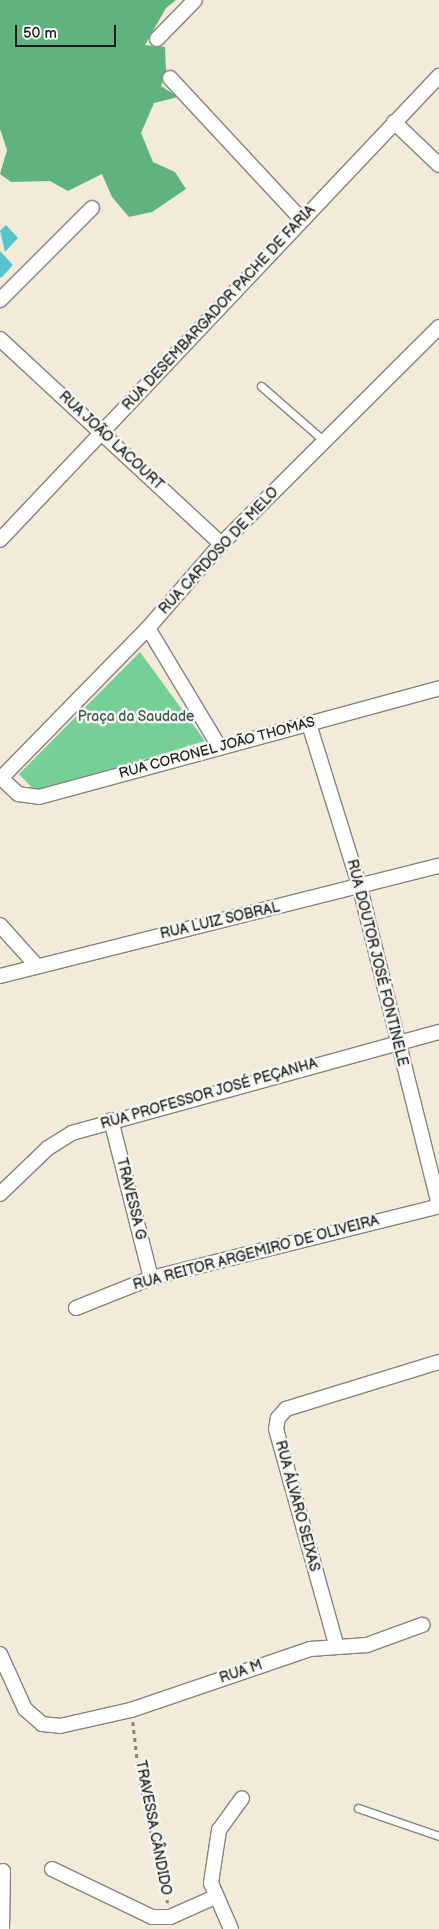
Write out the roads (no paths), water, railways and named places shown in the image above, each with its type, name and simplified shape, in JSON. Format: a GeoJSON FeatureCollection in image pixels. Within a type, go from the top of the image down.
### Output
{"type":"FeatureCollection","features":[{"type":"Feature","properties":{"kind":"street"},"geometry":{"type":"LineString","coordinates":[[157,39],[195,0]]}},
{"type":"Feature","properties":{"kind":"street","name":"RUA DESEMBARGADOR PACHE DE FARIA"},"geometry":{"type":"LineString","coordinates":[[0,540],[301,219],[439,76]]}},
{"type":"Feature","properties":{"kind":"street"},"geometry":{"type":"LineString","coordinates":[[170,78],[301,219]]}},
{"type":"Feature","properties":{"kind":"street"},"geometry":{"type":"LineString","coordinates":[[394,122],[439,165]]}},
{"type":"Feature","properties":{"kind":"street"},"geometry":{"type":"LineString","coordinates":[[0,300],[92,208]]}},
{"type":"Feature","properties":{"kind":"street","name":"RUA CARDOSO DE MELO"},"geometry":{"type":"LineString","coordinates":[[1,778],[148,628],[222,544],[439,327]]}},
{"type":"Feature","properties":{"kind":"street","name":"RUA JOÃO LACOURT"},"geometry":{"type":"LineString","coordinates":[[0,339],[222,544]]}},
{"type":"Feature","properties":{"kind":"street"},"geometry":{"type":"LineString","coordinates":[[148,628],[219,746]]}},
{"type":"Feature","properties":{"kind":"street","name":"RUA CORONEL JOÃO THOMAS"},"geometry":{"type":"LineString","coordinates":[[1,778],[18,794],[40,797],[219,746],[309,724],[439,688]]}},
{"type":"Feature","properties":{"kind":"street","name":"RUA DOUTOR JOSÉ FONTINELE"},"geometry":{"type":"LineString","coordinates":[[309,724],[360,888],[396,1042],[439,1205]]}},
{"type":"Feature","properties":{"kind":"street","name":"RUA LUIZ SOBRAL"},"geometry":{"type":"LineString","coordinates":[[0,976],[36,965],[360,888],[439,866]]}},
{"type":"Feature","properties":{"kind":"street"},"geometry":{"type":"LineString","coordinates":[[0,925],[36,965]]}},
{"type":"Feature","properties":{"kind":"street","name":"RUA PROFESSOR JOSÉ PEÇANHA"},"geometry":{"type":"LineString","coordinates":[[0,1194],[48,1148],[72,1134],[111,1120],[439,1032]]}},
{"type":"Feature","properties":{"kind":"street","name":"TRAVESSA G"},"geometry":{"type":"LineString","coordinates":[[111,1120],[151,1278]]}},
{"type":"Feature","properties":{"kind":"street","name":"RUA REITOR ARGEMIRO DE OLIVEIRA"},"geometry":{"type":"LineString","coordinates":[[76,1308],[151,1278],[439,1205]]}},
{"type":"Feature","properties":{"kind":"street","name":"RUA ÁLVARO SEIXAS"},"geometry":{"type":"LineString","coordinates":[[336,1644],[276,1429],[278,1418],[286,1409],[439,1362]]}},
{"type":"Feature","properties":{"kind":"street","name":"RUA M"},"geometry":{"type":"LineString","coordinates":[[0,1654],[24,1709],[42,1724],[60,1726],[131,1710],[310,1649],[336,1644],[367,1645],[422,1625]]}},
{"type":"Feature","properties":{"kind":"street"},"geometry":{"type":"LineString","coordinates":[[231,1929],[211,1884],[219,1830],[242,1798]]}},
{"type":"Feature","properties":{"kind":"street","name":"TRAVESSA CÂNDIDO"},"geometry":{"type":"LineString","coordinates":[[52,1869],[125,1906],[152,1917],[170,1917],[215,1896]]}},
{"type":"Feature","properties":{"kind":"street"},"geometry":{"type":"LineString","coordinates":[[2,1929],[3,1871]]}},
{"type":"Feature","properties":{"kind":"lane"},"geometry":{"type":"LineString","coordinates":[[261,386],[324,441]]}},
{"type":"Feature","properties":{"kind":"lane"},"geometry":{"type":"LineString","coordinates":[[358,1808],[439,1836]]}},
{"type":"Feature","properties":{"kind":"water"},"geometry":{"type":"Polygon","coordinates":[[[6,225],[18,238],[5,252],[0,231],[6,225]]]}},
{"type":"Feature","properties":{"kind":"water"},"geometry":{"type":"Polygon","coordinates":[[[0,251],[13,265],[1,278],[0,277],[0,251]]]}},
{"type":"Feature","properties":{"kind":"park label","name":"Praça da Saudade"},"geometry":{"type":"Point","coordinates":[136,717]}}]}
